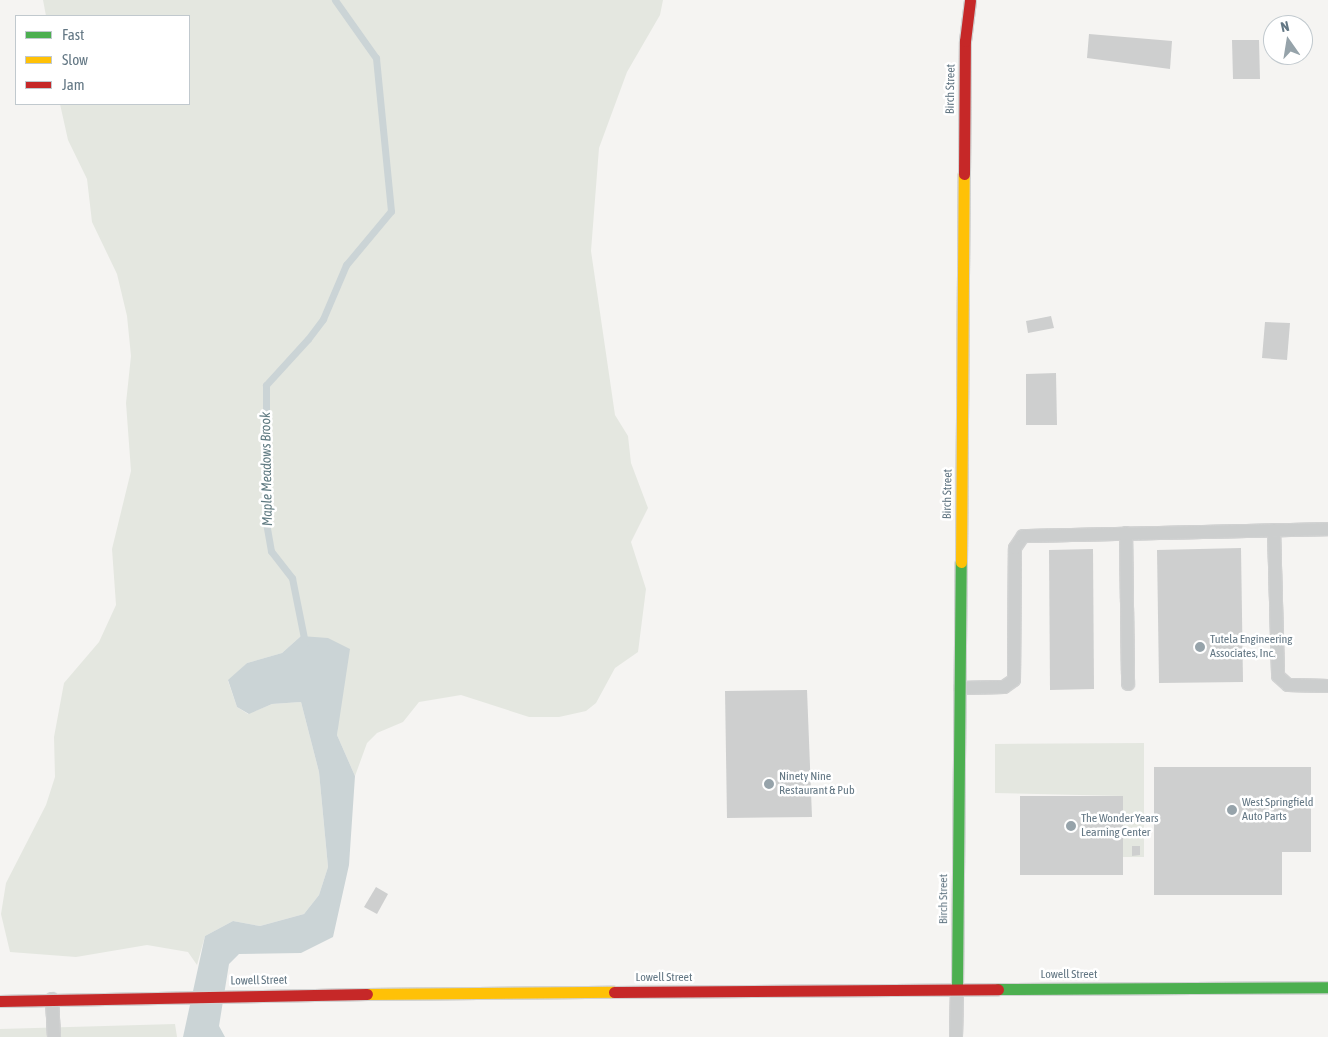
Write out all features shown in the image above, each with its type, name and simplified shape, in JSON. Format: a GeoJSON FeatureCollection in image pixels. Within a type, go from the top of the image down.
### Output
{"type":"FeatureCollection","features":[{"type":"Feature","properties":{"kind":"main road","name":"Birch Street"},"geometry":{"type":"LineString","coordinates":[[957,989],[966,41],[970,0]]}},
{"type":"Feature","properties":{"kind":"main road","name":"Lowell Street"},"geometry":{"type":"LineString","coordinates":[[0,1001],[238,994],[1328,988]]}},
{"type":"Feature","properties":{"kind":"lane"},"geometry":{"type":"LineString","coordinates":[[960,688],[1004,687],[1014,680],[1018,540],[1029,535],[1328,529]]}},
{"type":"Feature","properties":{"kind":"lane"},"geometry":{"type":"LineString","coordinates":[[1274,530],[1279,678],[1291,686],[1328,686]]}},
{"type":"Feature","properties":{"kind":"lane"},"geometry":{"type":"LineString","coordinates":[[1126,533],[1128,684]]}},
{"type":"Feature","properties":{"kind":"lane"},"geometry":{"type":"LineString","coordinates":[[956,1037],[957,989]]}},
{"type":"Feature","properties":{"kind":"lane"},"geometry":{"type":"LineString","coordinates":[[52,999],[54,1037]]}},
{"type":"Feature","properties":{"kind":"shaded area"},"geometry":{"type":"Polygon","coordinates":[[[43,0],[663,0],[660,15],[627,72],[599,148],[591,251],[615,415],[628,436],[631,463],[648,508],[631,542],[646,589],[638,652],[615,668],[596,703],[586,711],[559,717],[529,717],[461,695],[419,702],[403,722],[377,733],[367,743],[355,776],[337,735],[340,703],[301,636],[282,653],[247,663],[228,681],[237,707],[248,714],[272,704],[301,702],[319,772],[328,867],[319,895],[304,914],[260,926],[233,921],[205,936],[197,965],[188,952],[147,945],[76,957],[10,952],[1,914],[6,883],[46,805],[55,777],[54,737],[64,683],[99,642],[116,605],[112,549],[131,471],[126,403],[131,356],[127,316],[117,274],[92,222],[87,179],[68,140],[60,105],[190,105],[190,15],[46,15],[43,0]]]}},
{"type":"Feature","properties":{"kind":"shaded area"},"geometry":{"type":"Polygon","coordinates":[[[301,636],[328,638],[350,649],[337,735],[355,776],[349,865],[333,937],[301,953],[239,954],[229,964],[219,1026],[225,1037],[183,1037],[205,936],[233,921],[260,926],[304,914],[319,895],[328,867],[319,772],[301,702],[272,704],[249,714],[237,707],[228,680],[247,663],[282,653],[301,636]]]}},
{"type":"Feature","properties":{"kind":"shaded area"},"geometry":{"type":"Polygon","coordinates":[[[1144,743],[1144,857],[1123,857],[1122,796],[995,793],[995,744],[1144,743]]]}},
{"type":"Feature","properties":{"kind":"shaded area"},"geometry":{"type":"Polygon","coordinates":[[[175,1024],[177,1037],[0,1037],[0,1029],[175,1024]]]}},
{"type":"Feature","properties":{"kind":"building"},"geometry":{"type":"Polygon","coordinates":[[[1089,34],[1172,41],[1170,69],[1087,58],[1089,34]]]}},
{"type":"Feature","properties":{"kind":"building"},"geometry":{"type":"Polygon","coordinates":[[[1232,40],[1259,40],[1260,79],[1233,79],[1232,40]]]}},
{"type":"Feature","properties":{"kind":"building"},"geometry":{"type":"Polygon","coordinates":[[[1051,316],[1054,328],[1028,333],[1026,321],[1051,316]]]}},
{"type":"Feature","properties":{"kind":"building"},"geometry":{"type":"Polygon","coordinates":[[[1265,322],[1290,323],[1287,360],[1262,358],[1265,322]]]}},
{"type":"Feature","properties":{"kind":"building"},"geometry":{"type":"Polygon","coordinates":[[[1056,373],[1057,425],[1026,425],[1026,374],[1056,373]]]}},
{"type":"Feature","properties":{"kind":"building"},"geometry":{"type":"Polygon","coordinates":[[[1241,548],[1243,682],[1159,683],[1157,550],[1241,548]]]}},
{"type":"Feature","properties":{"kind":"building"},"geometry":{"type":"Polygon","coordinates":[[[1093,549],[1094,689],[1050,690],[1049,550],[1093,549]]]}},
{"type":"Feature","properties":{"kind":"building","name":"Ninety Nine Restaurant & Pub"},"geometry":{"type":"Polygon","coordinates":[[[807,690],[812,817],[727,818],[725,691],[807,690]]]}},
{"type":"Feature","properties":{"kind":"building","name":"West Springfield Auto Parts"},"geometry":{"type":"Polygon","coordinates":[[[1154,767],[1311,767],[1311,852],[1282,852],[1282,895],[1154,895],[1154,767]]]}},
{"type":"Feature","properties":{"kind":"building","name":"The Wonder Years Learning Center"},"geometry":{"type":"Polygon","coordinates":[[[1020,796],[1123,796],[1123,875],[1020,875],[1020,796]]]}},
{"type":"Feature","properties":{"kind":"building"},"geometry":{"type":"Polygon","coordinates":[[[1132,846],[1140,846],[1140,855],[1132,856],[1132,846]]]}},
{"type":"Feature","properties":{"kind":"building"},"geometry":{"type":"Polygon","coordinates":[[[376,887],[388,894],[377,914],[364,907],[376,887]]]}},
{"type":"Feature","properties":{"kind":"waterway","name":"Maple Meadows Brook"},"geometry":{"type":"LineString","coordinates":[[305,643],[292,578],[271,551],[266,524],[266,385],[308,339],[323,319],[346,265],[391,211],[376,58],[335,0]]}},
{"type":"Feature","properties":{"kind":"traffic: fast"},"geometry":{"type":"LineString","coordinates":[[957,989],[961,562]]}},
{"type":"Feature","properties":{"kind":"traffic: fast"},"geometry":{"type":"LineString","coordinates":[[998,989],[1328,987]]}},
{"type":"Feature","properties":{"kind":"traffic: slow"},"geometry":{"type":"LineString","coordinates":[[961,562],[964,174]]}},
{"type":"Feature","properties":{"kind":"traffic: slow"},"geometry":{"type":"LineString","coordinates":[[367,994],[614,992]]}},
{"type":"Feature","properties":{"kind":"traffic: jam"},"geometry":{"type":"LineString","coordinates":[[964,174],[965,41],[970,0]]}},
{"type":"Feature","properties":{"kind":"traffic: jam"},"geometry":{"type":"LineString","coordinates":[[614,992],[998,989]]}},
{"type":"Feature","properties":{"kind":"traffic: jam"},"geometry":{"type":"LineString","coordinates":[[0,1001],[367,994]]}},
{"type":"Feature","properties":{"kind":"place","name":"Tutela Engineering Associates, Inc."},"geometry":{"type":"Point","coordinates":[1200,647]}},
{"type":"Feature","properties":{"kind":"place","name":"Ninety Nine Restaurant & Pub"},"geometry":{"type":"Point","coordinates":[769,784]}},
{"type":"Feature","properties":{"kind":"place","name":"West Springfield Auto Parts"},"geometry":{"type":"Point","coordinates":[1232,810]}},
{"type":"Feature","properties":{"kind":"place","name":"The Wonder Years Learning Center"},"geometry":{"type":"Point","coordinates":[1071,826]}}]}
